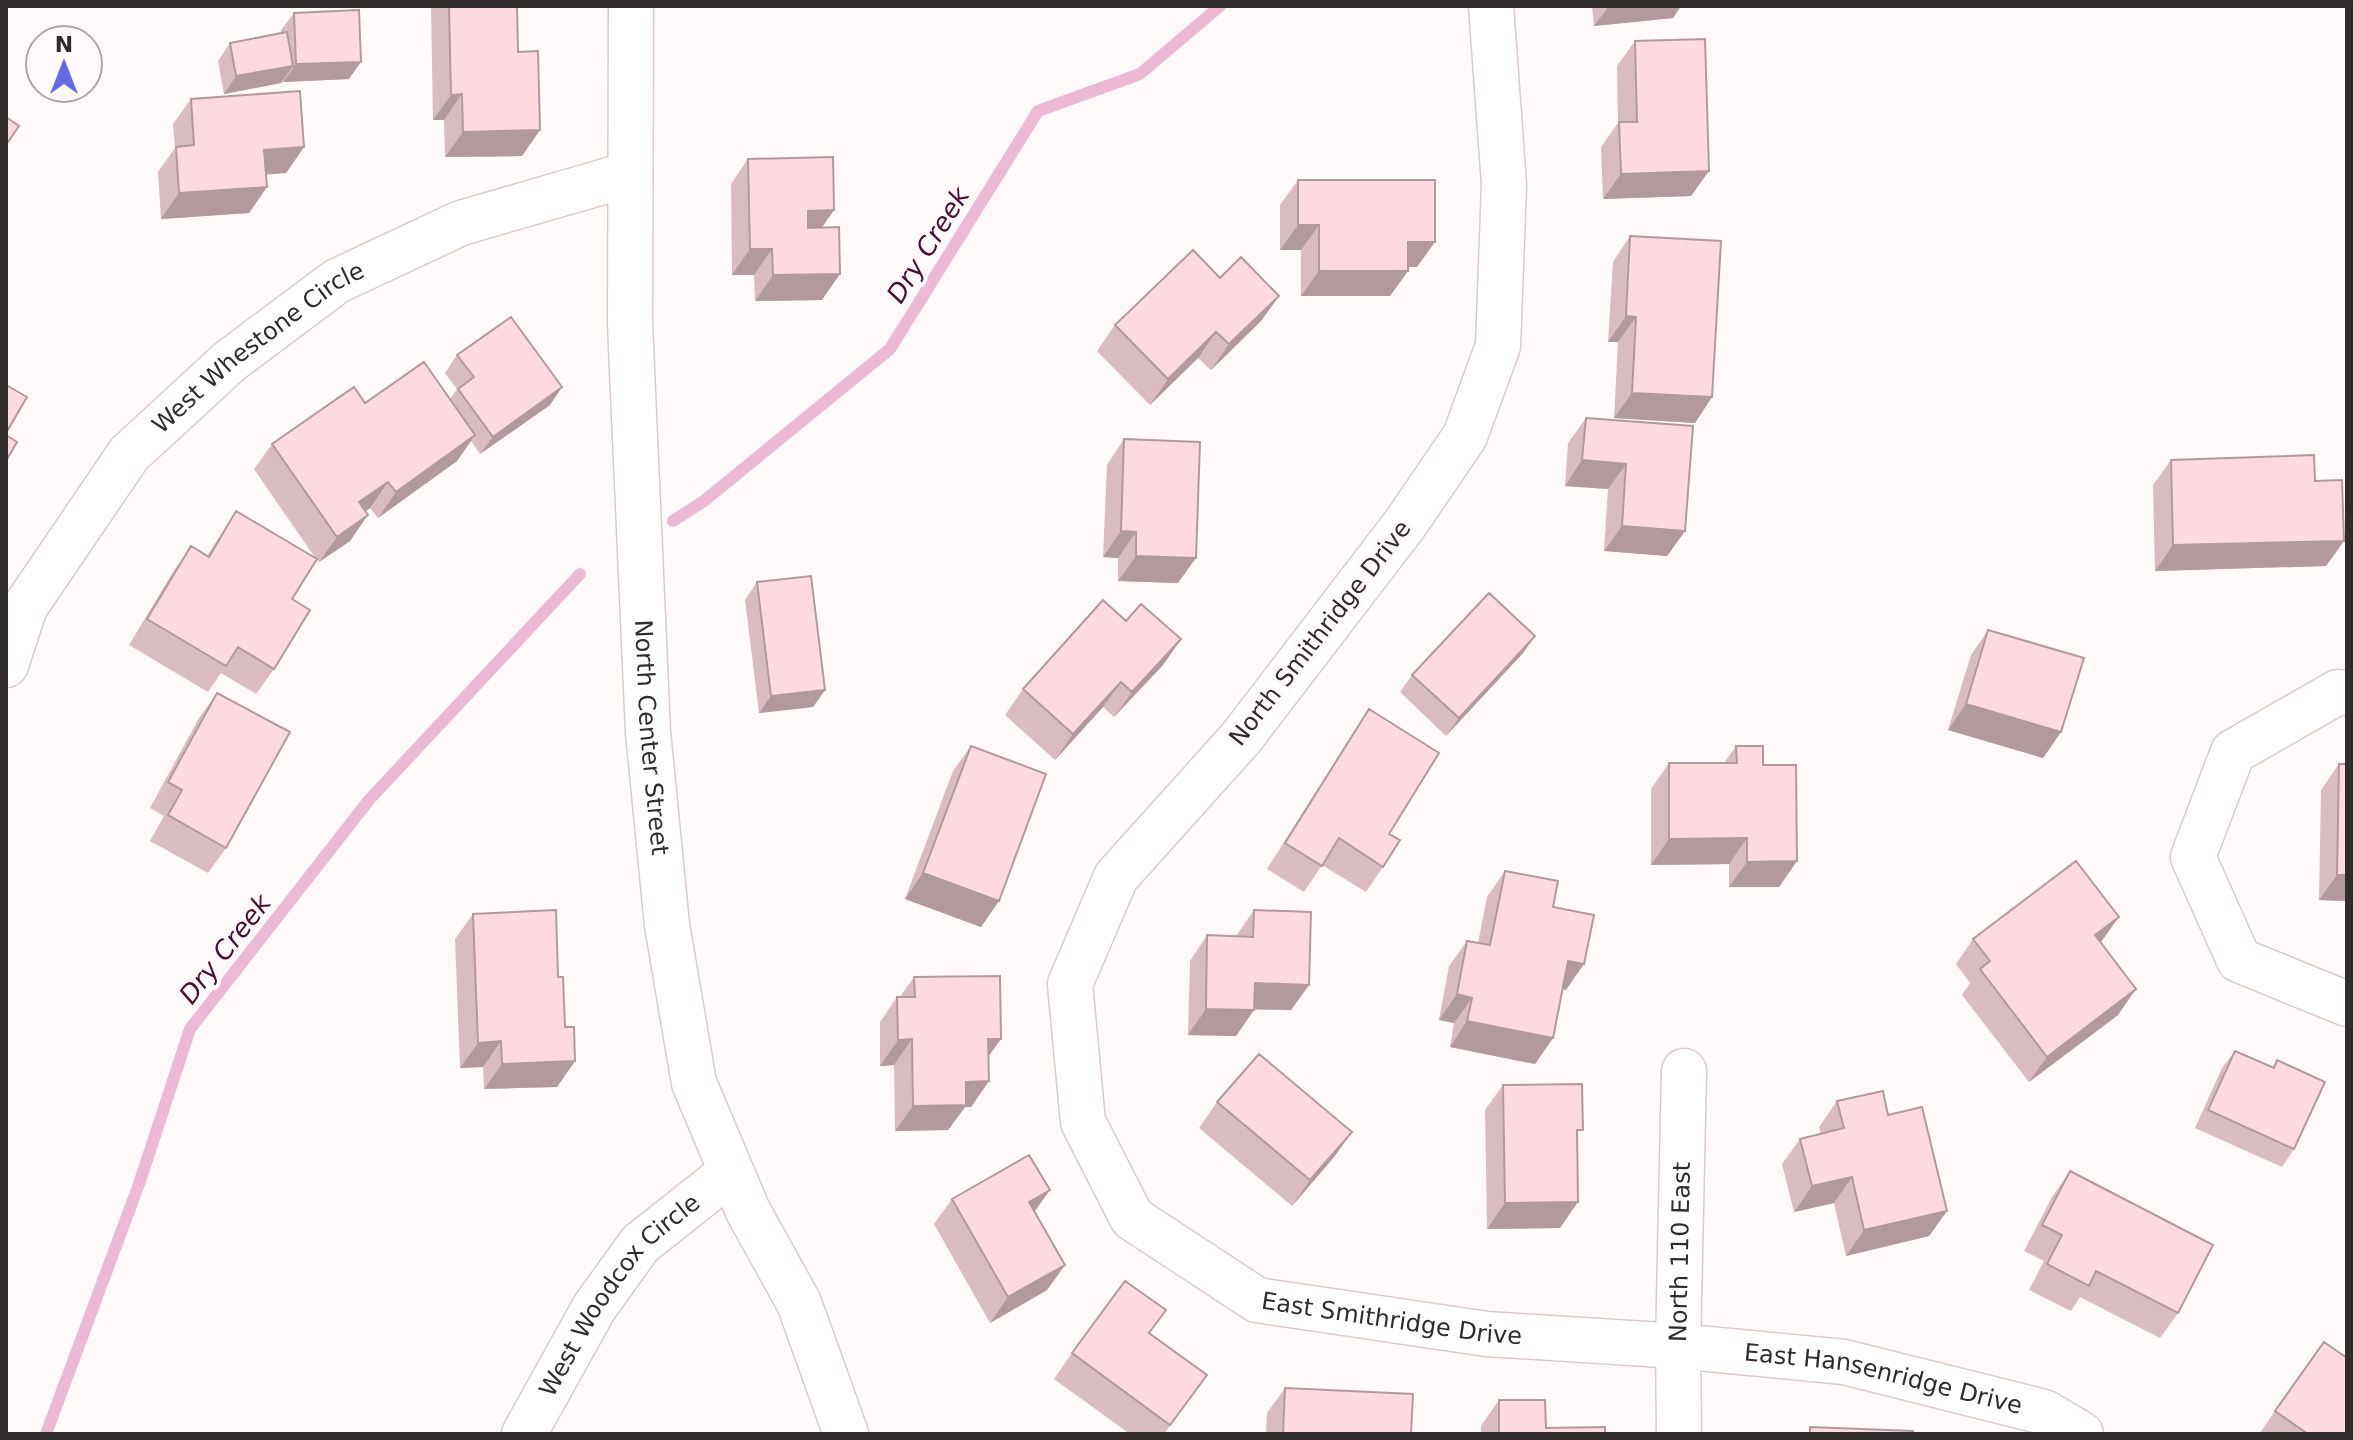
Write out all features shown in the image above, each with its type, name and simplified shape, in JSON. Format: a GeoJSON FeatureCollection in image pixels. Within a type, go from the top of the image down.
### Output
{"type":"FeatureCollection","features":[{"type":"Feature","properties":{"kind":"street","name":"North Center Street"},"geometry":{"type":"LineString","coordinates":[[631,6],[630,324],[641,610],[648,732],[667,925],[694,1083],[748,1211],[799,1303],[846,1434]]}},
{"type":"Feature","properties":{"kind":"street","name":"North Smithridge Drive"},"geometry":{"type":"LineString","coordinates":[[1132,1218],[1083,1122],[1070,984],[1116,877],[1241,738],[1405,524],[1465,436],[1498,346],[1504,184],[1491,6]]}},
{"type":"Feature","properties":{"kind":"street","name":"West Whestone Circle"},"geometry":{"type":"LineString","coordinates":[[6,665],[25,607],[129,454],[230,361],[337,281],[447,229],[630,174]]}},
{"type":"Feature","properties":{"kind":"street"},"geometry":{"type":"LineString","coordinates":[[2347,693],[2338,692],[2233,752],[2193,857],[2239,960],[2347,1004]]}},
{"type":"Feature","properties":{"kind":"street","name":"North 110 East"},"geometry":{"type":"LineString","coordinates":[[1679,1434],[1684,1071]]}},
{"type":"Feature","properties":{"kind":"street","name":"West Woodcox Circle"},"geometry":{"type":"LineString","coordinates":[[524,1434],[594,1308],[640,1244],[731,1172]]}},
{"type":"Feature","properties":{"kind":"street","name":"East Smithridge Drive"},"geometry":{"type":"LineString","coordinates":[[1132,1218],[1257,1300],[1487,1334],[1678,1346]]}},
{"type":"Feature","properties":{"kind":"street","name":"East Hansenridge Drive"},"geometry":{"type":"LineString","coordinates":[[1678,1346],[1844,1362],[2044,1412],[2081,1434]]}},
{"type":"Feature","properties":{"kind":"building"},"geometry":{"type":"Polygon","coordinates":[[[449,6],[517,6],[518,52],[538,51],[540,130],[463,132],[462,94],[451,95],[449,6]]]}},
{"type":"Feature","properties":{"kind":"building"},"geometry":{"type":"Polygon","coordinates":[[[359,10],[361,62],[296,64],[294,13],[359,10]]]}},
{"type":"Feature","properties":{"kind":"building"},"geometry":{"type":"Polygon","coordinates":[[[287,32],[293,66],[236,76],[230,43],[287,32]]]}},
{"type":"Feature","properties":{"kind":"building"},"geometry":{"type":"Polygon","coordinates":[[[1705,39],[1709,171],[1621,174],[1619,122],[1637,122],[1635,41],[1705,39]]]}},
{"type":"Feature","properties":{"kind":"building"},"geometry":{"type":"Polygon","coordinates":[[[300,91],[304,147],[264,150],[267,187],[179,193],[176,147],[194,145],[191,99],[300,91]]]}},
{"type":"Feature","properties":{"kind":"building"},"geometry":{"type":"Polygon","coordinates":[[[6,117],[19,126],[6,145],[6,117]]]}},
{"type":"Feature","properties":{"kind":"building"},"geometry":{"type":"Polygon","coordinates":[[[833,157],[834,210],[808,211],[808,228],[839,227],[840,274],[773,275],[772,249],[750,249],[748,159],[833,157]]]}},
{"type":"Feature","properties":{"kind":"building"},"geometry":{"type":"Polygon","coordinates":[[[1298,180],[1435,180],[1435,242],[1408,242],[1408,271],[1319,271],[1319,225],[1298,225],[1298,180]]]}},
{"type":"Feature","properties":{"kind":"building"},"geometry":{"type":"Polygon","coordinates":[[[1630,236],[1721,241],[1712,397],[1632,393],[1636,317],[1626,316],[1630,236]]]}},
{"type":"Feature","properties":{"kind":"building"},"geometry":{"type":"Polygon","coordinates":[[[1193,250],[1220,278],[1241,257],[1279,296],[1229,344],[1216,332],[1168,379],[1115,325],[1193,250]]]}},
{"type":"Feature","properties":{"kind":"building"},"geometry":{"type":"Polygon","coordinates":[[[511,317],[562,387],[493,437],[458,389],[474,377],[457,355],[511,317]]]}},
{"type":"Feature","properties":{"kind":"building"},"geometry":{"type":"Polygon","coordinates":[[[424,362],[475,435],[396,492],[388,482],[359,502],[368,515],[337,537],[272,444],[354,387],[365,403],[424,362]]]}},
{"type":"Feature","properties":{"kind":"building"},"geometry":{"type":"Polygon","coordinates":[[[6,385],[27,397],[6,433],[6,385]]]}},
{"type":"Feature","properties":{"kind":"building"},"geometry":{"type":"Polygon","coordinates":[[[1586,418],[1693,426],[1685,531],[1622,526],[1626,464],[1582,460],[1586,418]]]}},
{"type":"Feature","properties":{"kind":"building"},"geometry":{"type":"Polygon","coordinates":[[[6,435],[17,442],[6,461],[6,435]]]}},
{"type":"Feature","properties":{"kind":"building"},"geometry":{"type":"Polygon","coordinates":[[[1124,439],[1200,442],[1196,558],[1136,556],[1136,532],[1121,531],[1124,439]]]}},
{"type":"Feature","properties":{"kind":"building"},"geometry":{"type":"Polygon","coordinates":[[[2314,455],[2315,481],[2342,480],[2344,541],[2173,545],[2171,460],[2314,455]]]}},
{"type":"Feature","properties":{"kind":"building"},"geometry":{"type":"Polygon","coordinates":[[[236,511],[317,559],[292,599],[310,610],[274,669],[238,647],[226,666],[147,619],[191,546],[209,557],[236,511]]]}},
{"type":"Feature","properties":{"kind":"building"},"geometry":{"type":"Polygon","coordinates":[[[811,576],[825,690],[771,696],[757,582],[811,576]]]}},
{"type":"Feature","properties":{"kind":"building"},"geometry":{"type":"Polygon","coordinates":[[[1489,593],[1535,636],[1459,718],[1412,675],[1489,593]]]}},
{"type":"Feature","properties":{"kind":"building"},"geometry":{"type":"Polygon","coordinates":[[[1103,600],[1126,621],[1141,604],[1181,639],[1132,692],[1121,682],[1073,734],[1023,689],[1103,600]]]}},
{"type":"Feature","properties":{"kind":"building"},"geometry":{"type":"Polygon","coordinates":[[[1988,630],[2084,658],[2061,732],[1966,704],[1988,630]]]}},
{"type":"Feature","properties":{"kind":"building"},"geometry":{"type":"Polygon","coordinates":[[[217,693],[290,732],[226,848],[168,815],[182,790],[168,782],[217,693]]]}},
{"type":"Feature","properties":{"kind":"building"},"geometry":{"type":"Polygon","coordinates":[[[1369,709],[1439,753],[1389,834],[1400,840],[1383,867],[1339,838],[1322,866],[1285,843],[1369,709]]]}},
{"type":"Feature","properties":{"kind":"building"},"geometry":{"type":"Polygon","coordinates":[[[971,746],[1046,774],[999,901],[923,873],[971,746]]]}},
{"type":"Feature","properties":{"kind":"building"},"geometry":{"type":"Polygon","coordinates":[[[1736,746],[1763,746],[1763,765],[1796,765],[1797,861],[1747,862],[1747,838],[1669,839],[1669,763],[1737,763],[1736,746]]]}},
{"type":"Feature","properties":{"kind":"building"},"geometry":{"type":"Polygon","coordinates":[[[2339,764],[2347,764],[2347,875],[2337,875],[2339,764]]]}},
{"type":"Feature","properties":{"kind":"building"},"geometry":{"type":"Polygon","coordinates":[[[2076,861],[2119,917],[2095,935],[2136,989],[2047,1057],[1980,969],[1990,961],[1973,939],[2076,861]]]}},
{"type":"Feature","properties":{"kind":"building"},"geometry":{"type":"Polygon","coordinates":[[[1505,871],[1558,881],[1553,907],[1594,915],[1584,964],[1568,961],[1553,1038],[1467,1021],[1472,998],[1457,994],[1467,941],[1490,945],[1505,871]]]}},
{"type":"Feature","properties":{"kind":"building"},"geometry":{"type":"Polygon","coordinates":[[[556,910],[558,977],[563,977],[565,1027],[574,1027],[575,1061],[502,1064],[501,1041],[478,1043],[473,914],[556,910]]]}},
{"type":"Feature","properties":{"kind":"building"},"geometry":{"type":"Polygon","coordinates":[[[1254,910],[1311,912],[1309,985],[1255,983],[1254,1010],[1206,1009],[1207,935],[1253,937],[1254,910]]]}},
{"type":"Feature","properties":{"kind":"building"},"geometry":{"type":"Polygon","coordinates":[[[1000,976],[1001,1039],[988,1039],[989,1081],[966,1082],[966,1105],[913,1106],[912,1039],[898,1040],[897,997],[915,997],[914,977],[1000,976]]]}},
{"type":"Feature","properties":{"kind":"building"},"geometry":{"type":"Polygon","coordinates":[[[2235,1051],[2274,1068],[2277,1060],[2325,1082],[2294,1149],[2208,1110],[2235,1051]]]}},
{"type":"Feature","properties":{"kind":"building"},"geometry":{"type":"Polygon","coordinates":[[[1259,1054],[1352,1132],[1310,1180],[1217,1102],[1259,1054]]]}},
{"type":"Feature","properties":{"kind":"building"},"geometry":{"type":"Polygon","coordinates":[[[1582,1084],[1583,1130],[1577,1130],[1578,1202],[1505,1203],[1503,1085],[1582,1084]]]}},
{"type":"Feature","properties":{"kind":"building"},"geometry":{"type":"Polygon","coordinates":[[[1883,1091],[1888,1115],[1922,1107],[1947,1211],[1864,1230],[1852,1177],[1812,1186],[1800,1139],[1844,1128],[1837,1101],[1883,1091]]]}},
{"type":"Feature","properties":{"kind":"building"},"geometry":{"type":"Polygon","coordinates":[[[1029,1155],[1050,1190],[1029,1202],[1065,1265],[1008,1297],[952,1199],[1029,1155]]]}},
{"type":"Feature","properties":{"kind":"building"},"geometry":{"type":"Polygon","coordinates":[[[2070,1171],[2213,1245],[2178,1313],[2096,1271],[2089,1286],[2047,1264],[2062,1235],[2042,1225],[2070,1171]]]}},
{"type":"Feature","properties":{"kind":"building"},"geometry":{"type":"Polygon","coordinates":[[[1125,1281],[1166,1310],[1149,1333],[1207,1375],[1170,1425],[1072,1353],[1125,1281]]]}},
{"type":"Feature","properties":{"kind":"building"},"geometry":{"type":"Polygon","coordinates":[[[2324,1342],[2347,1358],[2347,1434],[2308,1434],[2275,1411],[2324,1342]]]}},
{"type":"Feature","properties":{"kind":"building"},"geometry":{"type":"Polygon","coordinates":[[[1285,1388],[1413,1394],[1411,1434],[1283,1434],[1285,1388]]]}},
{"type":"Feature","properties":{"kind":"building"},"geometry":{"type":"Polygon","coordinates":[[[1499,1400],[1545,1400],[1546,1428],[1605,1427],[1605,1434],[1499,1434],[1499,1400]]]}},
{"type":"Feature","properties":{"kind":"building"},"geometry":{"type":"Polygon","coordinates":[[[1810,1427],[1913,1431],[1913,1434],[1810,1434],[1810,1427]]]}},
{"type":"Feature","properties":{"kind":"waterway","name":"Dry Creek"},"geometry":{"type":"LineString","coordinates":[[673,521],[704,501],[890,349],[1038,111],[1140,74],[1220,6]]}},
{"type":"Feature","properties":{"kind":"waterway","name":"Dry Creek"},"geometry":{"type":"LineString","coordinates":[[46,1434],[139,1184],[190,1029],[369,800],[580,574]]}}]}
